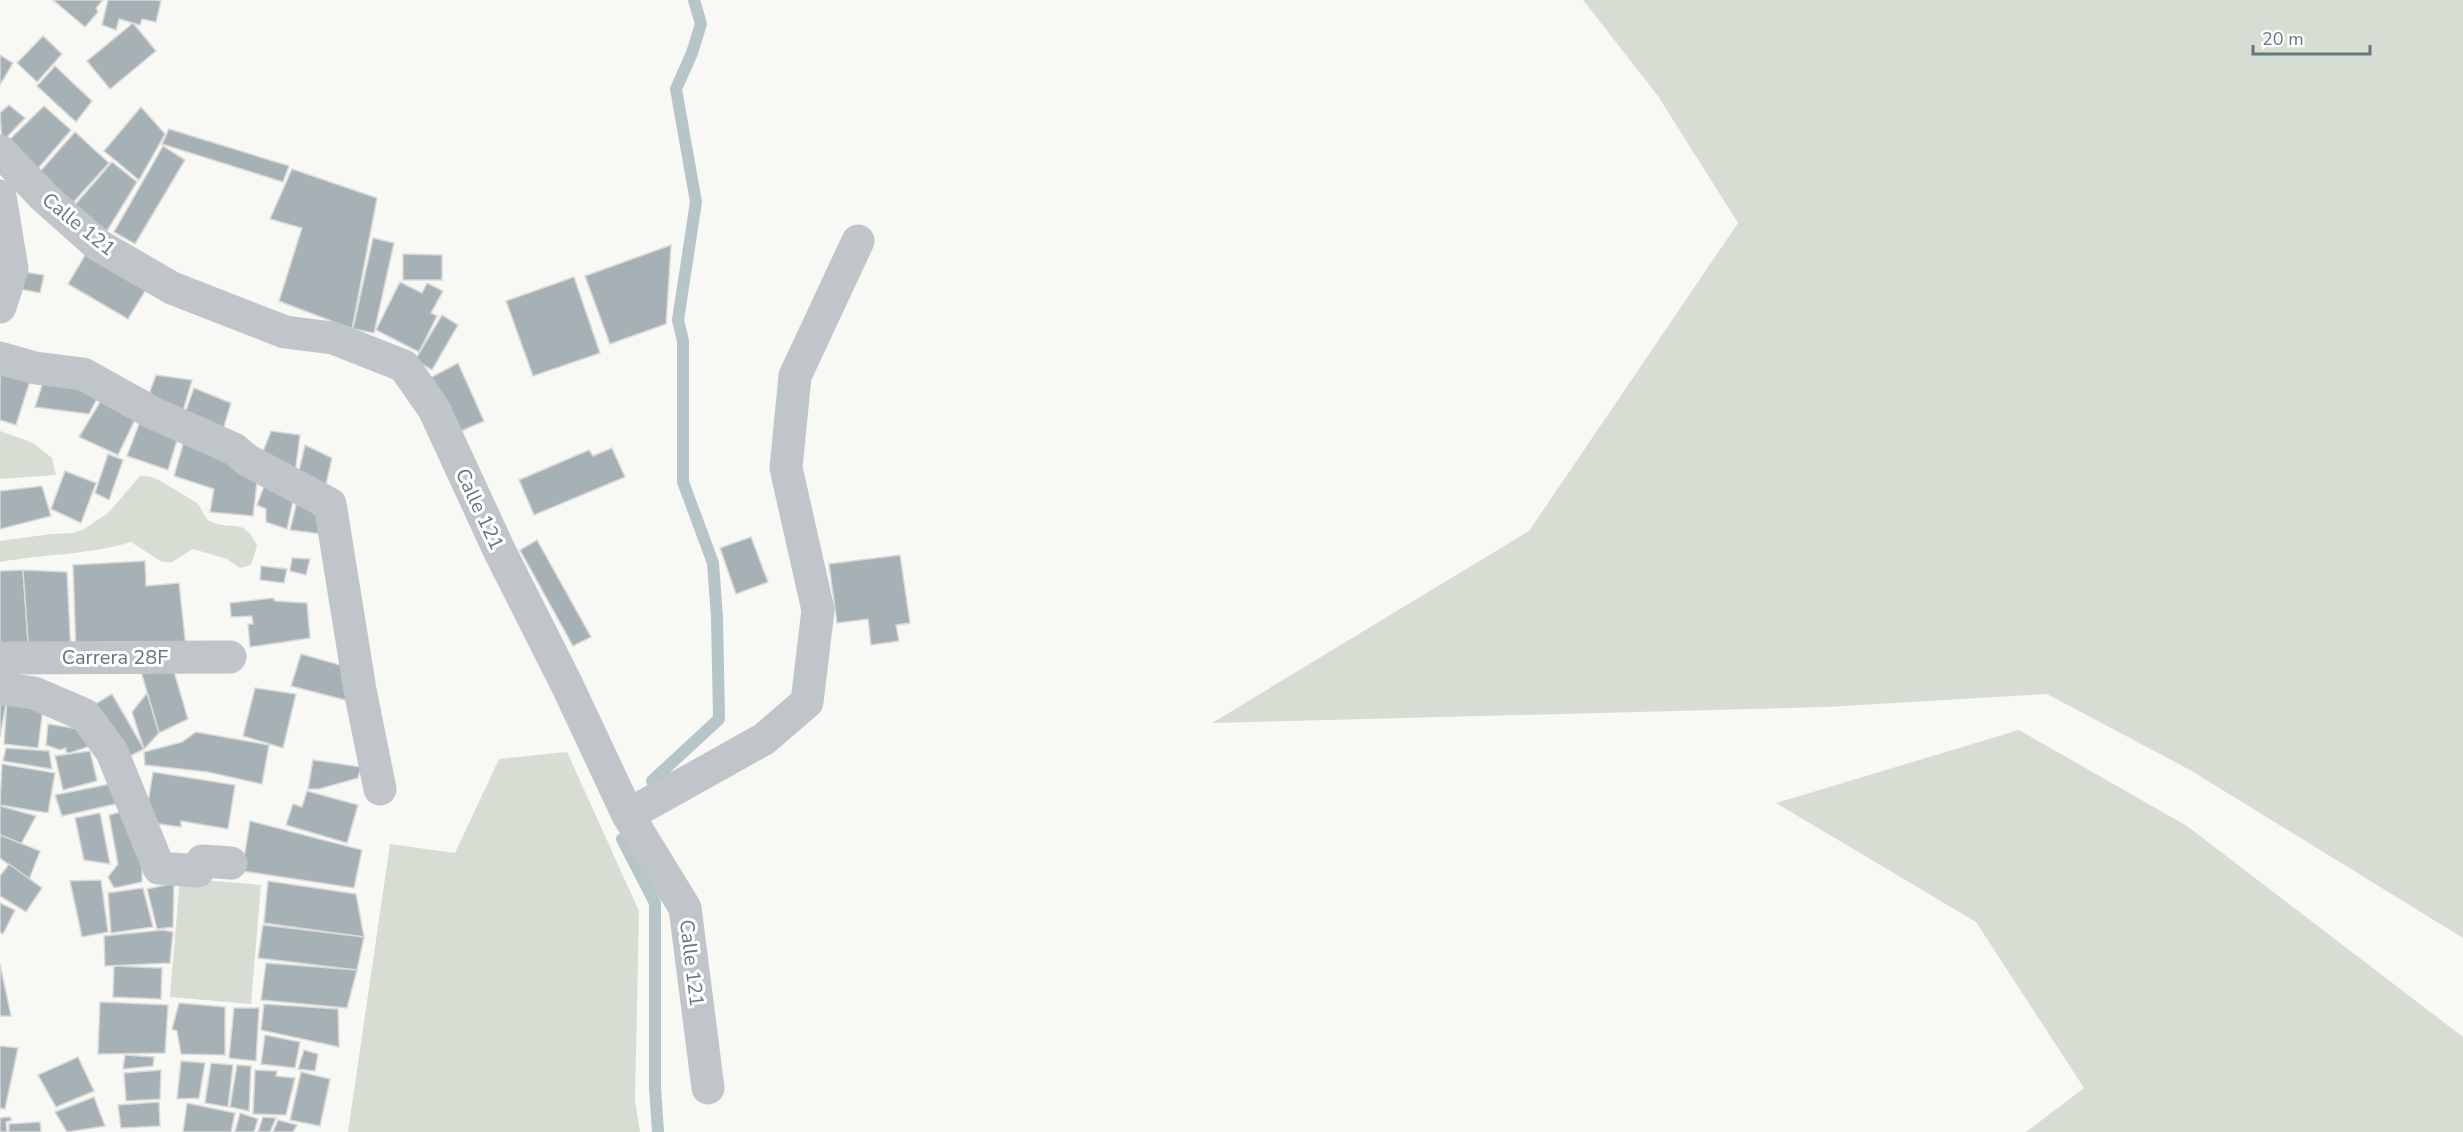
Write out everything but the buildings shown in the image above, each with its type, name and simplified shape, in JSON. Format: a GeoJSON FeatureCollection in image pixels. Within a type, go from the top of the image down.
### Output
{"type":"FeatureCollection","features":[{"type":"Feature","properties":{"kind":"street","name":"Calle 121"},"geometry":{"type":"LineString","coordinates":[[0,151],[45,198],[98,245],[172,288],[285,332],[333,338],[404,366],[434,409],[500,552],[567,685],[628,815],[685,908],[708,1088]]}},
{"type":"Feature","properties":{"kind":"street"},"geometry":{"type":"LineString","coordinates":[[0,196],[12,268],[0,307]]}},
{"type":"Feature","properties":{"kind":"street"},"geometry":{"type":"LineString","coordinates":[[628,815],[764,739],[807,702],[818,610],[786,468],[795,376],[858,241]]}},
{"type":"Feature","properties":{"kind":"street"},"geometry":{"type":"LineString","coordinates":[[0,358],[34,368],[83,374],[153,413],[234,449],[247,460],[330,504],[357,679],[380,789]]}},
{"type":"Feature","properties":{"kind":"street","name":"Carrera 28F"},"geometry":{"type":"LineString","coordinates":[[0,658],[230,657]]}},
{"type":"Feature","properties":{"kind":"street"},"geometry":{"type":"LineString","coordinates":[[0,688],[34,693],[85,715],[112,753],[159,868],[198,871],[202,861],[231,863]]}},
{"type":"Feature","properties":{"kind":"shaded area"},"geometry":{"type":"Polygon","coordinates":[[[1583,0],[2463,0],[2463,938],[2190,770],[2047,694],[1827,707],[1212,723],[1529,531],[1738,223],[1658,96],[1583,0]]]}},
{"type":"Feature","properties":{"kind":"shaded area"},"geometry":{"type":"Polygon","coordinates":[[[0,431],[33,443],[52,458],[56,475],[0,479],[0,431]]]}},
{"type":"Feature","properties":{"kind":"shaded area"},"geometry":{"type":"Polygon","coordinates":[[[140,476],[157,479],[195,502],[212,522],[238,526],[248,531],[257,546],[251,565],[240,568],[227,559],[193,549],[172,562],[162,562],[131,542],[82,552],[0,562],[0,541],[74,533],[84,529],[108,513],[140,476]]]}},
{"type":"Feature","properties":{"kind":"shaded area"},"geometry":{"type":"Polygon","coordinates":[[[2019,730],[2187,826],[2463,1037],[2463,1132],[2026,1132],[2084,1088],[1976,922],[1776,803],[2019,730]]]}},
{"type":"Feature","properties":{"kind":"shaded area"},"geometry":{"type":"Polygon","coordinates":[[[567,752],[639,911],[635,1100],[640,1132],[348,1132],[390,844],[455,853],[499,759],[567,752]]]}},
{"type":"Feature","properties":{"kind":"shaded area"},"geometry":{"type":"Polygon","coordinates":[[[180,878],[261,885],[251,1004],[170,997],[180,878]]]}},
{"type":"Feature","properties":{"kind":"waterway"},"geometry":{"type":"LineString","coordinates":[[652,781],[719,719],[717,617],[713,563],[683,482],[683,341],[678,320],[696,202],[676,89],[692,53],[701,24],[694,0]]}},
{"type":"Feature","properties":{"kind":"waterway"},"geometry":{"type":"LineString","coordinates":[[622,839],[655,903],[655,1088],[658,1132]]}}]}
